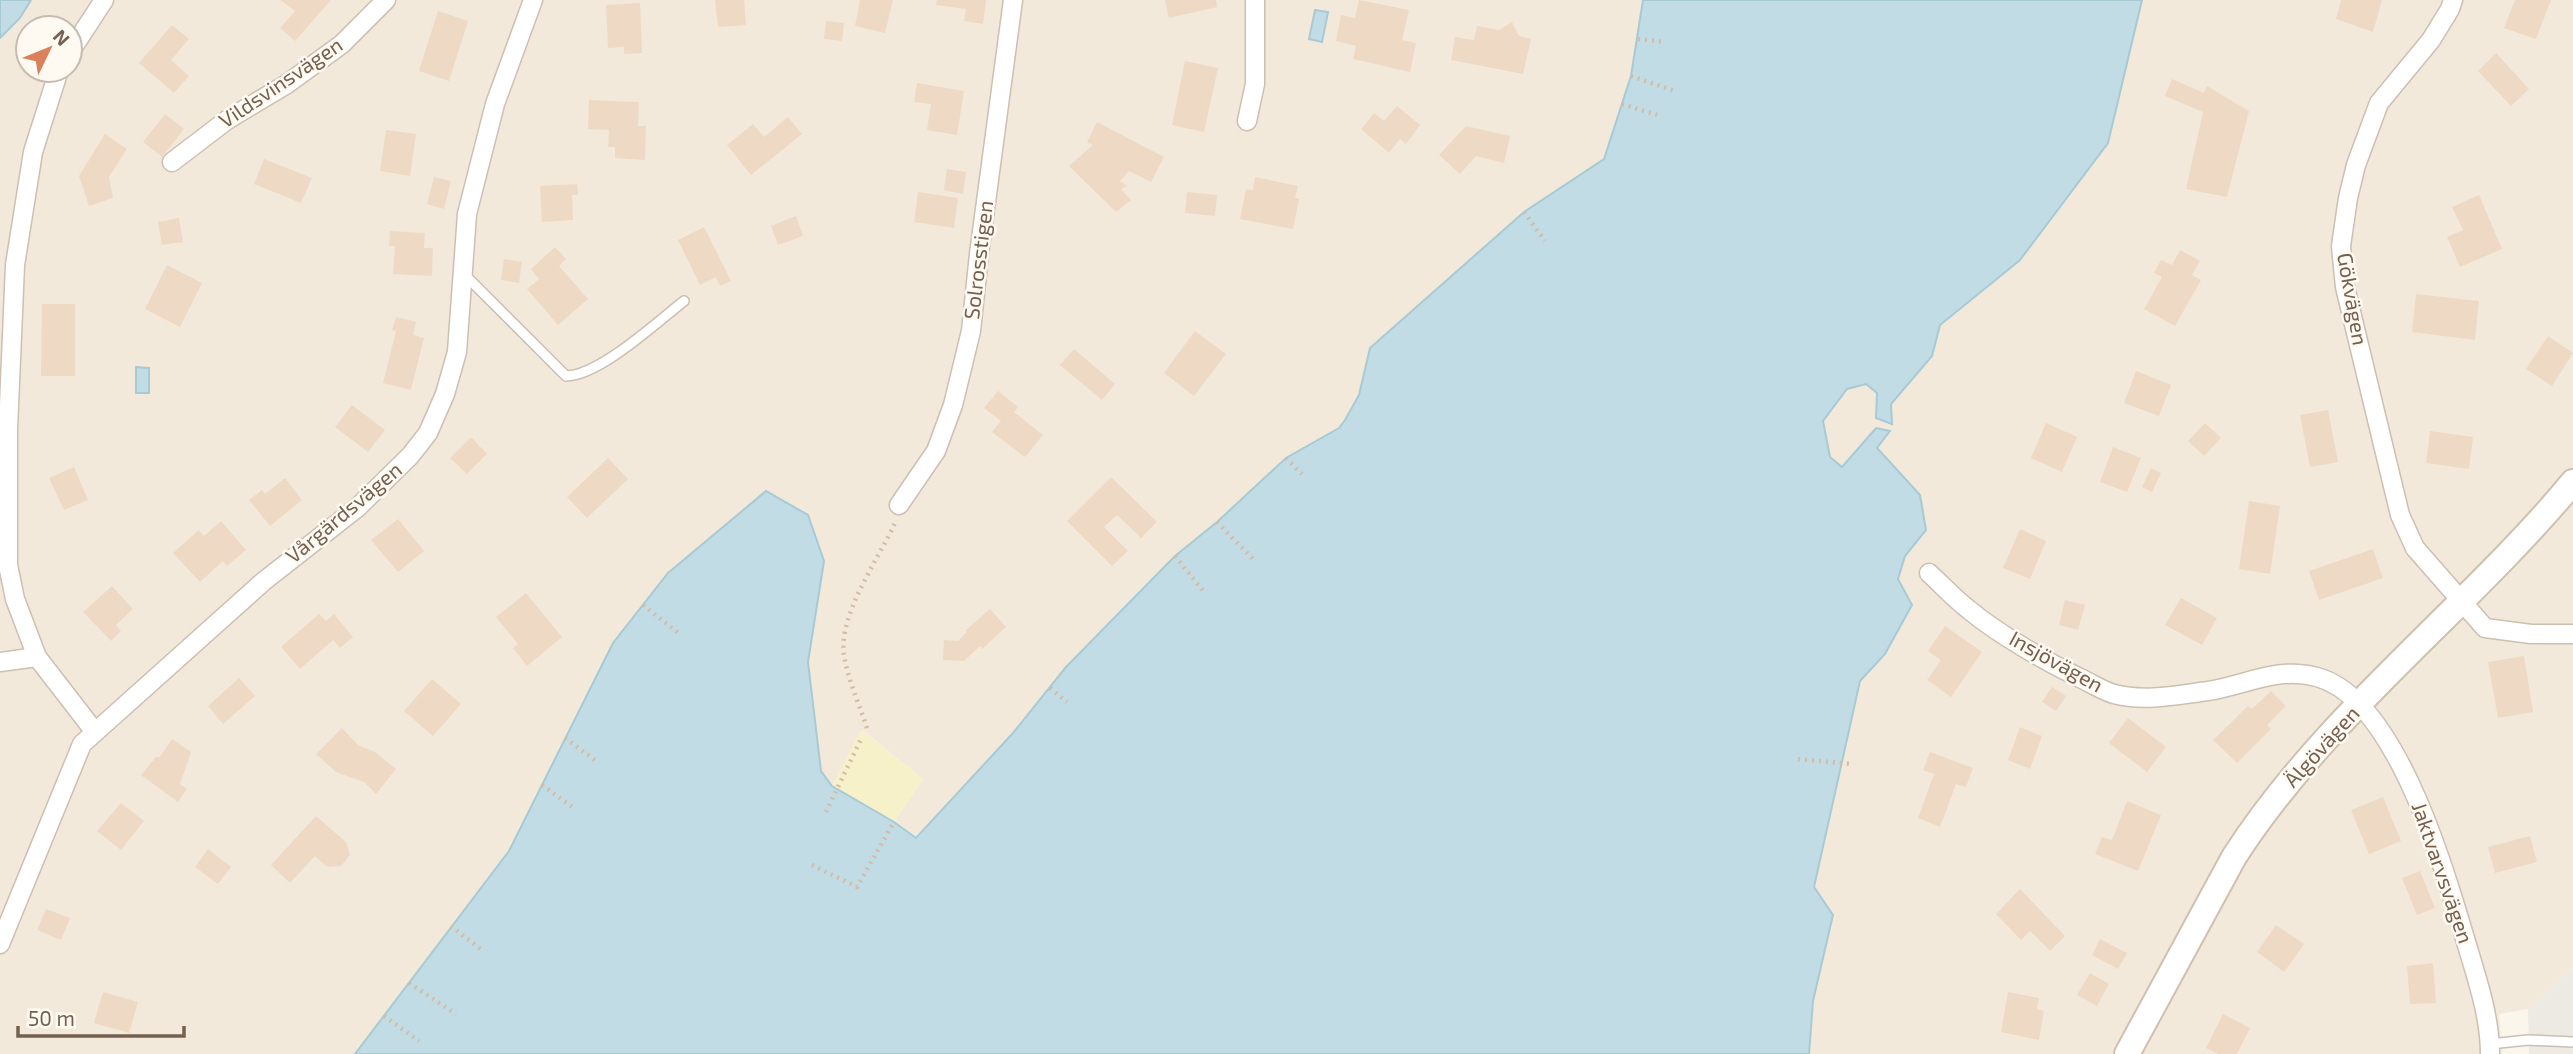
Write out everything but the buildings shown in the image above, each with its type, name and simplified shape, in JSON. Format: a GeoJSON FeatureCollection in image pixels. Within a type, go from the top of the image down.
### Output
{"type":"FeatureCollection","features":[{"type":"Feature","properties":{"kind":"street"},"geometry":{"type":"LineString","coordinates":[[84,30],[103,0]]}},
{"type":"Feature","properties":{"kind":"street","name":"Vildsvinsvägen"},"geometry":{"type":"LineString","coordinates":[[172,162],[227,120],[287,84],[342,44],[386,0]]}},
{"type":"Feature","properties":{"kind":"street","name":"Vårgärdsvägen"},"geometry":{"type":"LineString","coordinates":[[0,944],[82,744],[264,581],[357,508],[411,456],[428,433],[445,394],[457,352],[467,214],[495,104],[533,0]]}},
{"type":"Feature","properties":{"kind":"street","name":"Solrosstigen"},"geometry":{"type":"LineString","coordinates":[[899,505],[936,451],[953,405],[968,343],[1013,0]]}},
{"type":"Feature","properties":{"kind":"street"},"geometry":{"type":"LineString","coordinates":[[1247,121],[1255,84],[1255,0]]}},
{"type":"Feature","properties":{"kind":"street","name":"Gökvägen"},"geometry":{"type":"LineString","coordinates":[[2453,0],[2431,40],[2379,103],[2356,165],[2348,198],[2341,246],[2345,287],[2400,515],[2415,548],[2485,628],[2531,634],[2573,634]]}},
{"type":"Feature","properties":{"kind":"street"},"geometry":{"type":"LineString","coordinates":[[55,84],[33,152],[15,265],[8,429],[8,565],[15,599],[37,657],[95,732]]}},
{"type":"Feature","properties":{"kind":"street","name":"Älgövägen"},"geometry":{"type":"LineString","coordinates":[[2127,1054],[2234,856],[2254,826],[2299,769],[2508,556],[2573,482]]}},
{"type":"Feature","properties":{"kind":"street","name":"Insjövägen"},"geometry":{"type":"LineString","coordinates":[[1929,573],[1968,609],[2052,664],[2113,694],[2163,698],[2222,689],[2274,673],[2294,673],[2333,683],[2360,704]]}},
{"type":"Feature","properties":{"kind":"street"},"geometry":{"type":"LineString","coordinates":[[0,662],[37,657]]}},
{"type":"Feature","properties":{"kind":"street","name":"Jaktvarvsvägen"},"geometry":{"type":"LineString","coordinates":[[2360,704],[2393,750],[2426,822],[2472,961],[2490,1049]]}},
{"type":"Feature","properties":{"kind":"lane"},"geometry":{"type":"LineString","coordinates":[[463,272],[566,376],[577,376],[601,364],[684,301]]}},
{"type":"Feature","properties":{"kind":"lane"},"geometry":{"type":"LineString","coordinates":[[2490,1049],[2528,1040],[2573,1042]]}},
{"type":"Feature","properties":{"kind":"path"},"geometry":{"type":"LineString","coordinates":[[1638,39],[1665,42]]}},
{"type":"Feature","properties":{"kind":"path"},"geometry":{"type":"LineString","coordinates":[[1631,76],[1675,91]]}},
{"type":"Feature","properties":{"kind":"path"},"geometry":{"type":"LineString","coordinates":[[1622,104],[1657,115]]}},
{"type":"Feature","properties":{"kind":"path"},"geometry":{"type":"LineString","coordinates":[[1524,212],[1545,241]]}},
{"type":"Feature","properties":{"kind":"path"},"geometry":{"type":"LineString","coordinates":[[1286,458],[1303,474]]}},
{"type":"Feature","properties":{"kind":"path"},"geometry":{"type":"LineString","coordinates":[[867,728],[848,676],[843,653],[844,637],[857,599],[895,523],[899,505]]}},
{"type":"Feature","properties":{"kind":"path"},"geometry":{"type":"LineString","coordinates":[[1217,522],[1255,560]]}},
{"type":"Feature","properties":{"kind":"path"},"geometry":{"type":"LineString","coordinates":[[1175,556],[1204,592]]}},
{"type":"Feature","properties":{"kind":"path"},"geometry":{"type":"LineString","coordinates":[[643,605],[681,635]]}},
{"type":"Feature","properties":{"kind":"path"},"geometry":{"type":"LineString","coordinates":[[1050,688],[1068,702]]}},
{"type":"Feature","properties":{"kind":"path"},"geometry":{"type":"LineString","coordinates":[[565,738],[599,763]]}},
{"type":"Feature","properties":{"kind":"path"},"geometry":{"type":"LineString","coordinates":[[825,812],[861,739]]}},
{"type":"Feature","properties":{"kind":"path"},"geometry":{"type":"LineString","coordinates":[[1798,759],[1852,764]]}},
{"type":"Feature","properties":{"kind":"path"},"geometry":{"type":"LineString","coordinates":[[542,785],[575,809]]}},
{"type":"Feature","properties":{"kind":"path"},"geometry":{"type":"LineString","coordinates":[[812,865],[858,887],[894,822]]}},
{"type":"Feature","properties":{"kind":"path"},"geometry":{"type":"LineString","coordinates":[[452,926],[484,952]]}},
{"type":"Feature","properties":{"kind":"path"},"geometry":{"type":"LineString","coordinates":[[409,983],[456,1014]]}},
{"type":"Feature","properties":{"kind":"path"},"geometry":{"type":"LineString","coordinates":[[384,1016],[419,1041]]}},
{"type":"Feature","properties":{"kind":"shaded area"},"geometry":{"type":"Polygon","coordinates":[[[31,0],[1643,0],[1631,76],[1604,159],[1524,212],[1370,348],[1359,394],[1339,428],[1286,458],[1217,522],[1175,556],[1066,667],[1013,733],[916,839],[894,822],[923,779],[862,730],[832,786],[821,771],[808,662],[824,561],[668,573],[613,643],[509,851],[355,1054],[0,1054],[0,38],[14,24],[14,84],[84,84],[84,14],[22,14],[31,0]]]}},
{"type":"Feature","properties":{"kind":"shaded area"},"geometry":{"type":"Polygon","coordinates":[[[2142,0],[2573,0],[2573,968],[2528,1009],[2499,1014],[2502,1054],[1809,1054],[1813,1001],[1833,915],[1814,888],[1860,680],[1885,654],[1898,579],[1905,556],[1926,530],[1920,495],[1877,448],[1889,432],[1876,428],[1842,467],[1830,457],[1823,421],[1847,389],[1866,384],[1891,404],[1932,357],[1940,325],[2020,260],[2108,143],[2142,0]]]}},
{"type":"Feature","properties":{"kind":"shaded area"},"geometry":{"type":"Polygon","coordinates":[[[2573,968],[2573,1054],[2529,1054],[2528,1009],[2573,968]]]}},
{"type":"Feature","properties":{"kind":"sand"},"geometry":{"type":"Polygon","coordinates":[[[861,730],[923,779],[894,822],[832,786],[861,730]]]}},
{"type":"Feature","properties":{"kind":"water"},"geometry":{"type":"Polygon","coordinates":[[[0,0],[31,0],[22,14],[14,14],[14,24],[0,38],[0,0]]]}},
{"type":"Feature","properties":{"kind":"water"},"geometry":{"type":"Polygon","coordinates":[[[1643,0],[2142,0],[2108,143],[2020,260],[1940,325],[1932,356],[1891,404],[1892,424],[1876,418],[1877,393],[1866,384],[1847,389],[1823,421],[1830,457],[1842,467],[1876,428],[1890,431],[1877,448],[1920,495],[1926,530],[1905,556],[1898,579],[1912,605],[1885,654],[1860,681],[1814,887],[1833,915],[1813,1001],[1809,1054],[355,1054],[509,851],[613,643],[668,573],[766,491],[808,515],[824,561],[808,662],[821,771],[832,786],[916,838],[1013,733],[1066,667],[1175,556],[1217,522],[1286,458],[1339,428],[1359,395],[1370,348],[1524,212],[1604,159],[1631,76],[1643,0]]]}},
{"type":"Feature","properties":{"kind":"water"},"geometry":{"type":"Polygon","coordinates":[[[1315,10],[1328,12],[1322,42],[1309,39],[1315,10]]]}},
{"type":"Feature","properties":{"kind":"water"},"geometry":{"type":"Polygon","coordinates":[[[136,367],[149,368],[149,393],[136,393],[136,367]]]}}]}
